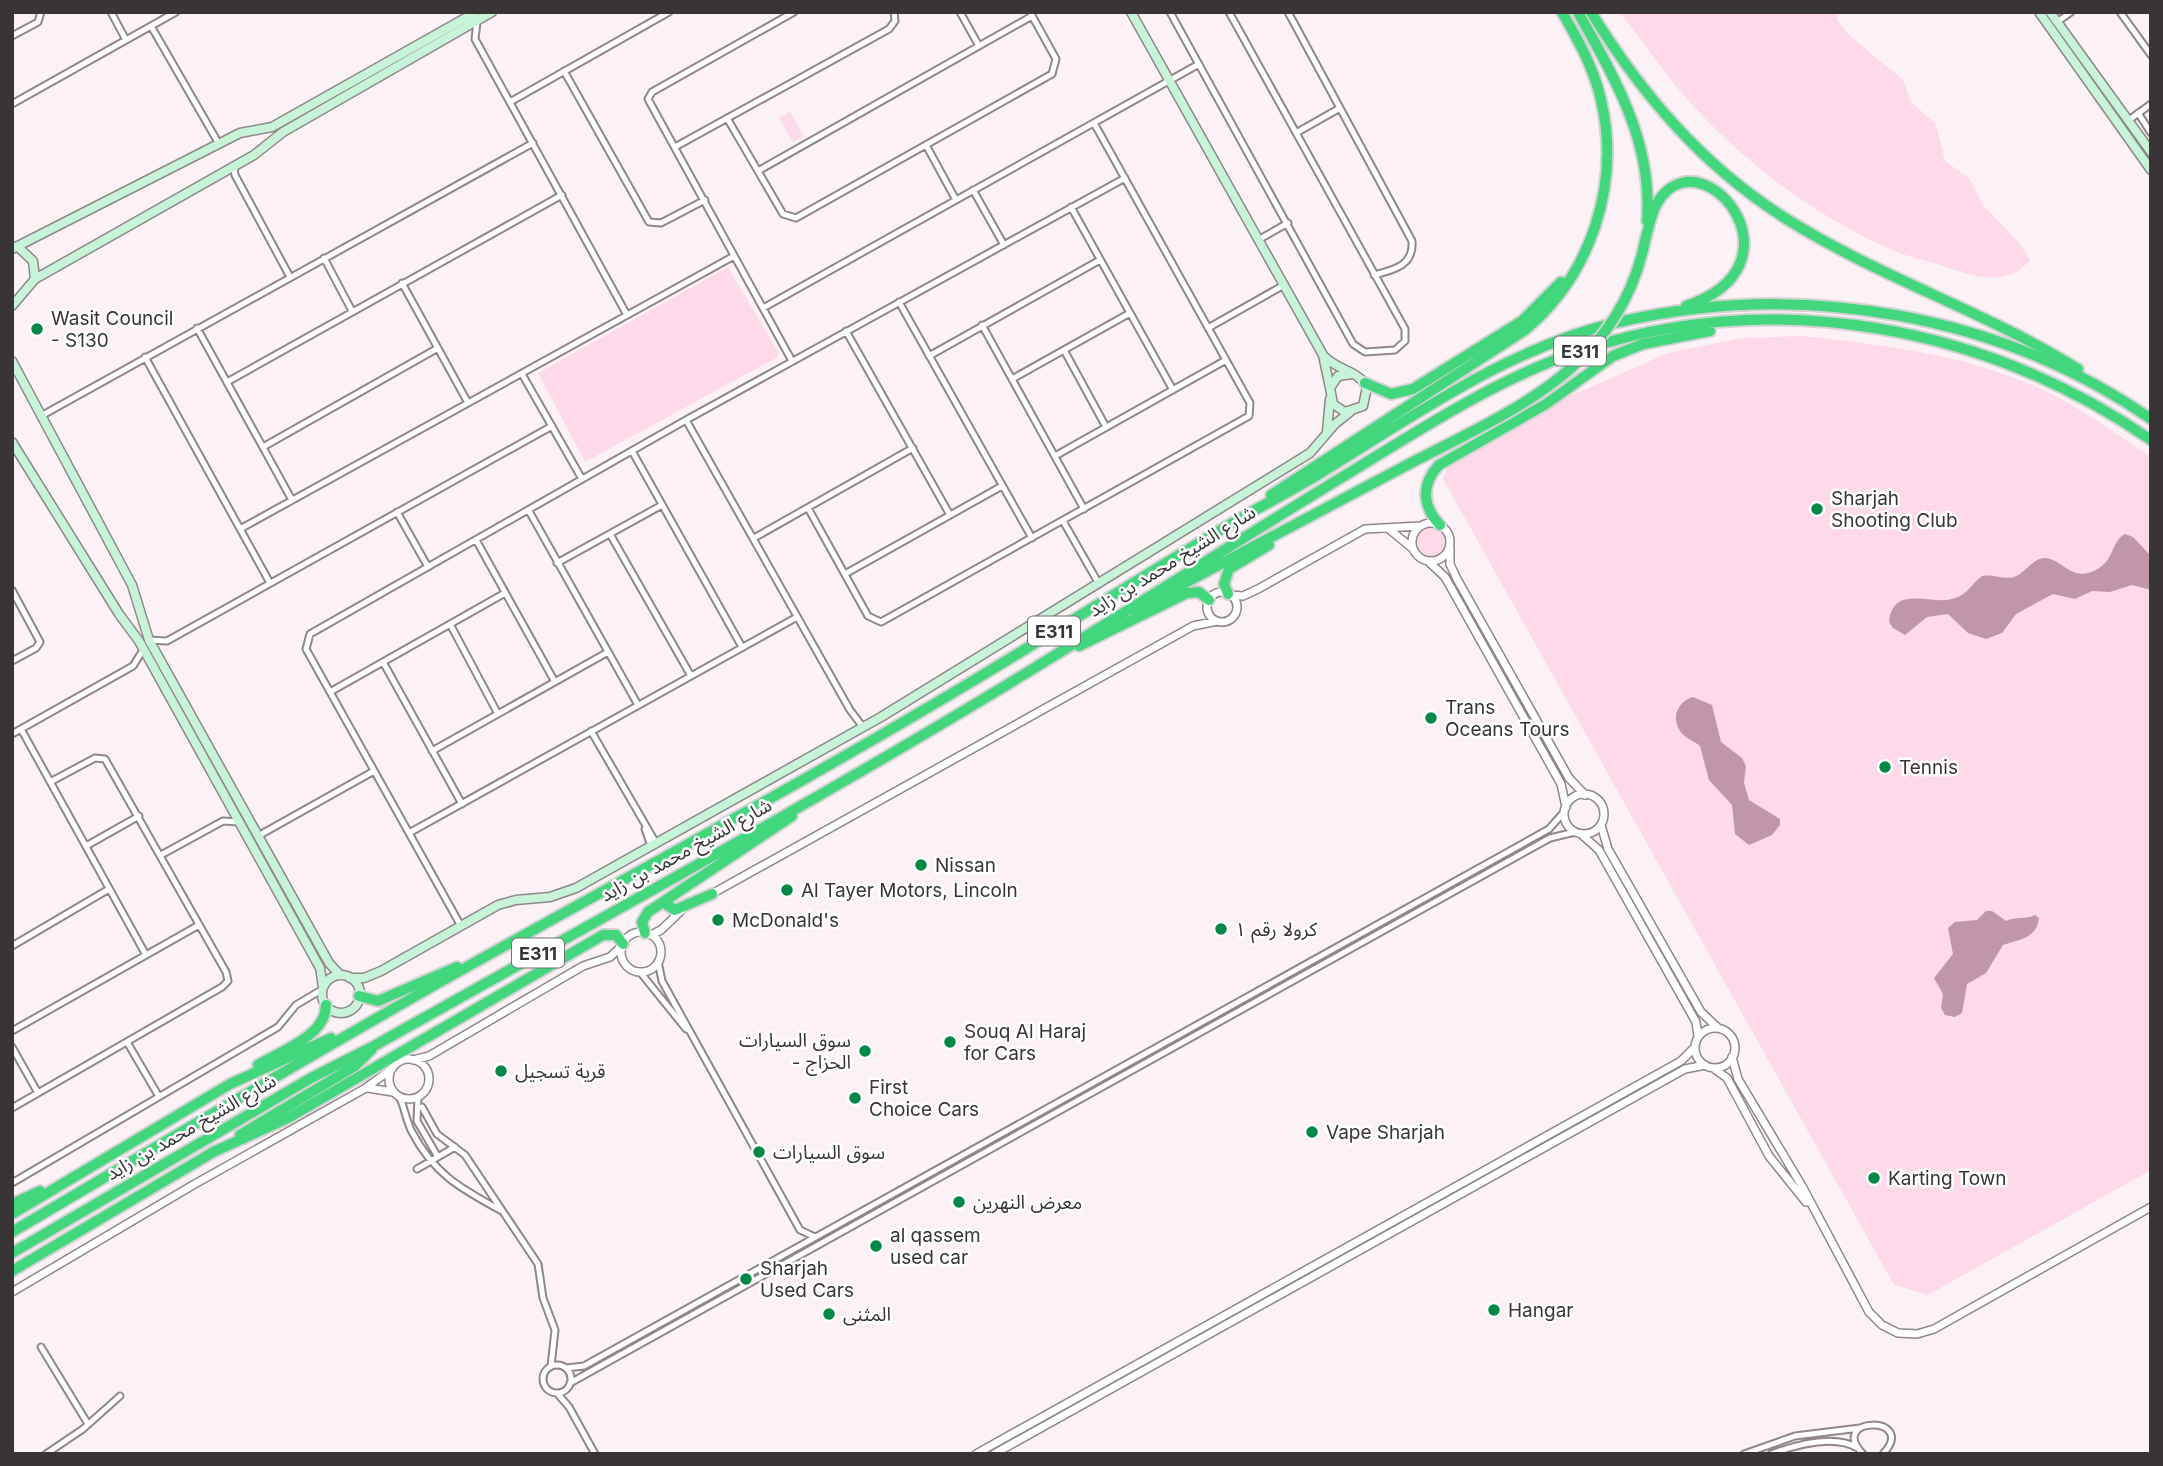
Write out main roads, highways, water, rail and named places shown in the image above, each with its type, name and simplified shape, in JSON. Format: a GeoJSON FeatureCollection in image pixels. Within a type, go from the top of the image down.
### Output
{"type":"FeatureCollection","features":[{"type":"Feature","properties":{"kind":"highway"},"geometry":{"type":"LineString","coordinates":[[1233,523],[1306,470],[1525,330],[1548,309],[1567,285],[1594,229],[1606,174],[1605,117],[1589,63],[1562,12]]}},
{"type":"Feature","properties":{"kind":"highway"},"geometry":{"type":"LineString","coordinates":[[1578,12],[1618,83],[1637,130],[1647,179],[1645,241]]}},
{"type":"Feature","properties":{"kind":"highway"},"geometry":{"type":"LineString","coordinates":[[1591,12],[1627,69],[1668,120],[1716,167],[1751,195],[1826,242],[2060,359],[2129,404]]}},
{"type":"Feature","properties":{"kind":"highway"},"geometry":{"type":"LineString","coordinates":[[1118,615],[1155,601],[1316,512],[1532,400],[1574,368],[1602,337],[1625,303],[1662,196],[1673,187],[1687,182],[1701,183],[1720,194],[1735,212],[1743,233],[1740,265],[1726,286],[1705,300],[1660,314]]}},
{"type":"Feature","properties":{"kind":"highway"},"geometry":{"type":"LineString","coordinates":[[1365,383],[1386,393],[1407,391],[1510,329],[1553,292],[1594,229]]}},
{"type":"Feature","properties":{"kind":"highway","name":"شارع الشيخ محمد بن زايد"},"geometry":{"type":"LineString","coordinates":[[12,1232],[473,963],[884,734],[1233,523],[1516,359],[1592,329],[1660,314],[1715,307],[1787,304],[1847,307],[1906,316],[1964,331],[2021,351],[2129,404],[2151,419]]}},
{"type":"Feature","properties":{"kind":"highway"},"geometry":{"type":"LineString","coordinates":[[1440,525],[1428,509],[1425,490],[1432,472],[1447,459],[1546,404],[1600,364],[1628,349],[1766,320]]}},
{"type":"Feature","properties":{"kind":"highway","name":"شارع الشيخ محمد بن زايد"},"geometry":{"type":"LineString","coordinates":[[12,1253],[311,1077],[374,1046],[824,792],[1063,651],[1377,456],[1523,373],[1577,352],[1621,339],[1691,326],[1766,320],[1865,326],[1962,347],[2054,383],[2151,440]]}},
{"type":"Feature","properties":{"kind":"highway"},"geometry":{"type":"LineString","coordinates":[[1229,594],[1224,578],[1229,569],[1301,526],[1316,512]]}},
{"type":"Feature","properties":{"kind":"highway"},"geometry":{"type":"LineString","coordinates":[[1063,651],[1107,635],[1191,592],[1199,592],[1208,602]]}},
{"type":"Feature","properties":{"kind":"highway"},"geometry":{"type":"LineString","coordinates":[[648,934],[642,922],[645,915],[735,857],[824,792]]}},
{"type":"Feature","properties":{"kind":"highway"},"geometry":{"type":"LineString","coordinates":[[669,899],[667,905],[675,910],[712,894]]}},
{"type":"Feature","properties":{"kind":"highway"},"geometry":{"type":"LineString","coordinates":[[211,1153],[288,1118],[603,935],[616,935],[623,945]]}},
{"type":"Feature","properties":{"kind":"highway"},"geometry":{"type":"LineString","coordinates":[[359,994],[370,1001],[382,1000],[444,971],[473,963]]}},
{"type":"Feature","properties":{"kind":"highway"},"geometry":{"type":"LineString","coordinates":[[12,1214],[314,1032],[322,1023],[325,1003]]}},
{"type":"Feature","properties":{"kind":"highway"},"geometry":{"type":"LineString","coordinates":[[230,1084],[363,1026]]}},
{"type":"Feature","properties":{"kind":"highway"},"geometry":{"type":"LineString","coordinates":[[12,1271],[355,1066],[374,1046]]}},
{"type":"Feature","properties":{"kind":"highway"},"geometry":{"type":"LineString","coordinates":[[12,1204],[62,1183]]}},
{"type":"Feature","properties":{"kind":"highway"},"geometry":{"type":"LineString","coordinates":[[12,1277],[46,1252]]}},
{"type":"Feature","properties":{"kind":"main road"},"geometry":{"type":"LineString","coordinates":[[12,306],[35,279],[232,171],[272,139],[457,27],[472,15],[492,12]]}},
{"type":"Feature","properties":{"kind":"main road"},"geometry":{"type":"LineString","coordinates":[[1131,12],[1323,355],[1330,388],[1327,434]]}},
{"type":"Feature","properties":{"kind":"main road"},"geometry":{"type":"LineString","coordinates":[[2039,12],[2151,170]]}},
{"type":"Feature","properties":{"kind":"main road"},"geometry":{"type":"LineString","coordinates":[[2050,12],[2151,152]]}},
{"type":"Feature","properties":{"kind":"main road"},"geometry":{"type":"LineString","coordinates":[[15,247],[216,143],[244,131],[265,129],[457,27]]}},
{"type":"Feature","properties":{"kind":"main road"},"geometry":{"type":"LineString","coordinates":[[265,129],[272,139]]}},
{"type":"Feature","properties":{"kind":"main road"},"geometry":{"type":"LineString","coordinates":[[15,247],[31,257],[35,279]]}},
{"type":"Feature","properties":{"kind":"main road"},"geometry":{"type":"LineString","coordinates":[[13,445],[143,648],[241,823],[320,968],[325,1003],[334,1012],[346,1012],[355,1006],[364,983],[379,972],[503,903],[550,897],[570,891],[860,729],[1310,453],[1350,412],[1366,401],[1368,392],[1365,383],[1335,366],[1323,355]]}},
{"type":"Feature","properties":{"kind":"main road"},"geometry":{"type":"LineString","coordinates":[[12,360],[132,585],[149,640],[329,963],[340,975]]}},
{"type":"Feature","properties":{"kind":"main road"},"geometry":{"type":"LineString","coordinates":[[1330,388],[1338,376],[1352,374]]}},
{"type":"Feature","properties":{"kind":"main road"},"geometry":{"type":"LineString","coordinates":[[1330,399],[1340,410],[1350,412]]}},
{"type":"Feature","properties":{"kind":"main road"},"geometry":{"type":"LineString","coordinates":[[280,894],[292,907],[298,905]]}},
{"type":"Feature","properties":{"kind":"main road"},"geometry":{"type":"LineString","coordinates":[[323,988],[332,977],[340,975],[364,978],[379,972]]}},
{"type":"Feature","properties":{"kind":"main road"},"geometry":{"type":"LineString","coordinates":[[350,978],[359,994]]}},
{"type":"Feature","properties":{"kind":"place","name":"Wasit Council - S130"},"geometry":{"type":"Point","coordinates":[37,329]}},
{"type":"Feature","properties":{"kind":"place","name":"Sharjah Shooting Club"},"geometry":{"type":"Point","coordinates":[1817,509]}},
{"type":"Feature","properties":{"kind":"place","name":"Trans Oceans Tours"},"geometry":{"type":"Point","coordinates":[1431,718]}},
{"type":"Feature","properties":{"kind":"place","name":"Tennis"},"geometry":{"type":"Point","coordinates":[1885,767]}},
{"type":"Feature","properties":{"kind":"place","name":"Nissan"},"geometry":{"type":"Point","coordinates":[921,865]}},
{"type":"Feature","properties":{"kind":"place","name":"Al Tayer Motors, Lincoln"},"geometry":{"type":"Point","coordinates":[787,890]}},
{"type":"Feature","properties":{"kind":"place","name":"McDonald's"},"geometry":{"type":"Point","coordinates":[718,920]}},
{"type":"Feature","properties":{"kind":"place","name":"كرولا رقم ١"},"geometry":{"type":"Point","coordinates":[1221,929]}},
{"type":"Feature","properties":{"kind":"place","name":"Souq Al Haraj for Cars"},"geometry":{"type":"Point","coordinates":[950,1042]}},
{"type":"Feature","properties":{"kind":"place","name":"سوق السيارات - الحزاج"},"geometry":{"type":"Point","coordinates":[865,1051]}},
{"type":"Feature","properties":{"kind":"place","name":"قرية تسجيل"},"geometry":{"type":"Point","coordinates":[501,1071]}},
{"type":"Feature","properties":{"kind":"place","name":"First Choice Cars"},"geometry":{"type":"Point","coordinates":[855,1098]}},
{"type":"Feature","properties":{"kind":"place","name":"Vape Sharjah"},"geometry":{"type":"Point","coordinates":[1312,1132]}},
{"type":"Feature","properties":{"kind":"place","name":"سوق السيارات"},"geometry":{"type":"Point","coordinates":[759,1152]}},
{"type":"Feature","properties":{"kind":"place","name":"Karting Town"},"geometry":{"type":"Point","coordinates":[1874,1178]}},
{"type":"Feature","properties":{"kind":"place","name":"معرض النهرين"},"geometry":{"type":"Point","coordinates":[959,1202]}},
{"type":"Feature","properties":{"kind":"place","name":"al qassem used car"},"geometry":{"type":"Point","coordinates":[876,1246]}},
{"type":"Feature","properties":{"kind":"place","name":"Sharjah Used Cars"},"geometry":{"type":"Point","coordinates":[746,1279]}},
{"type":"Feature","properties":{"kind":"place","name":"Hangar"},"geometry":{"type":"Point","coordinates":[1494,1310]}},
{"type":"Feature","properties":{"kind":"place","name":"المثنى"},"geometry":{"type":"Point","coordinates":[829,1314]}}]}
